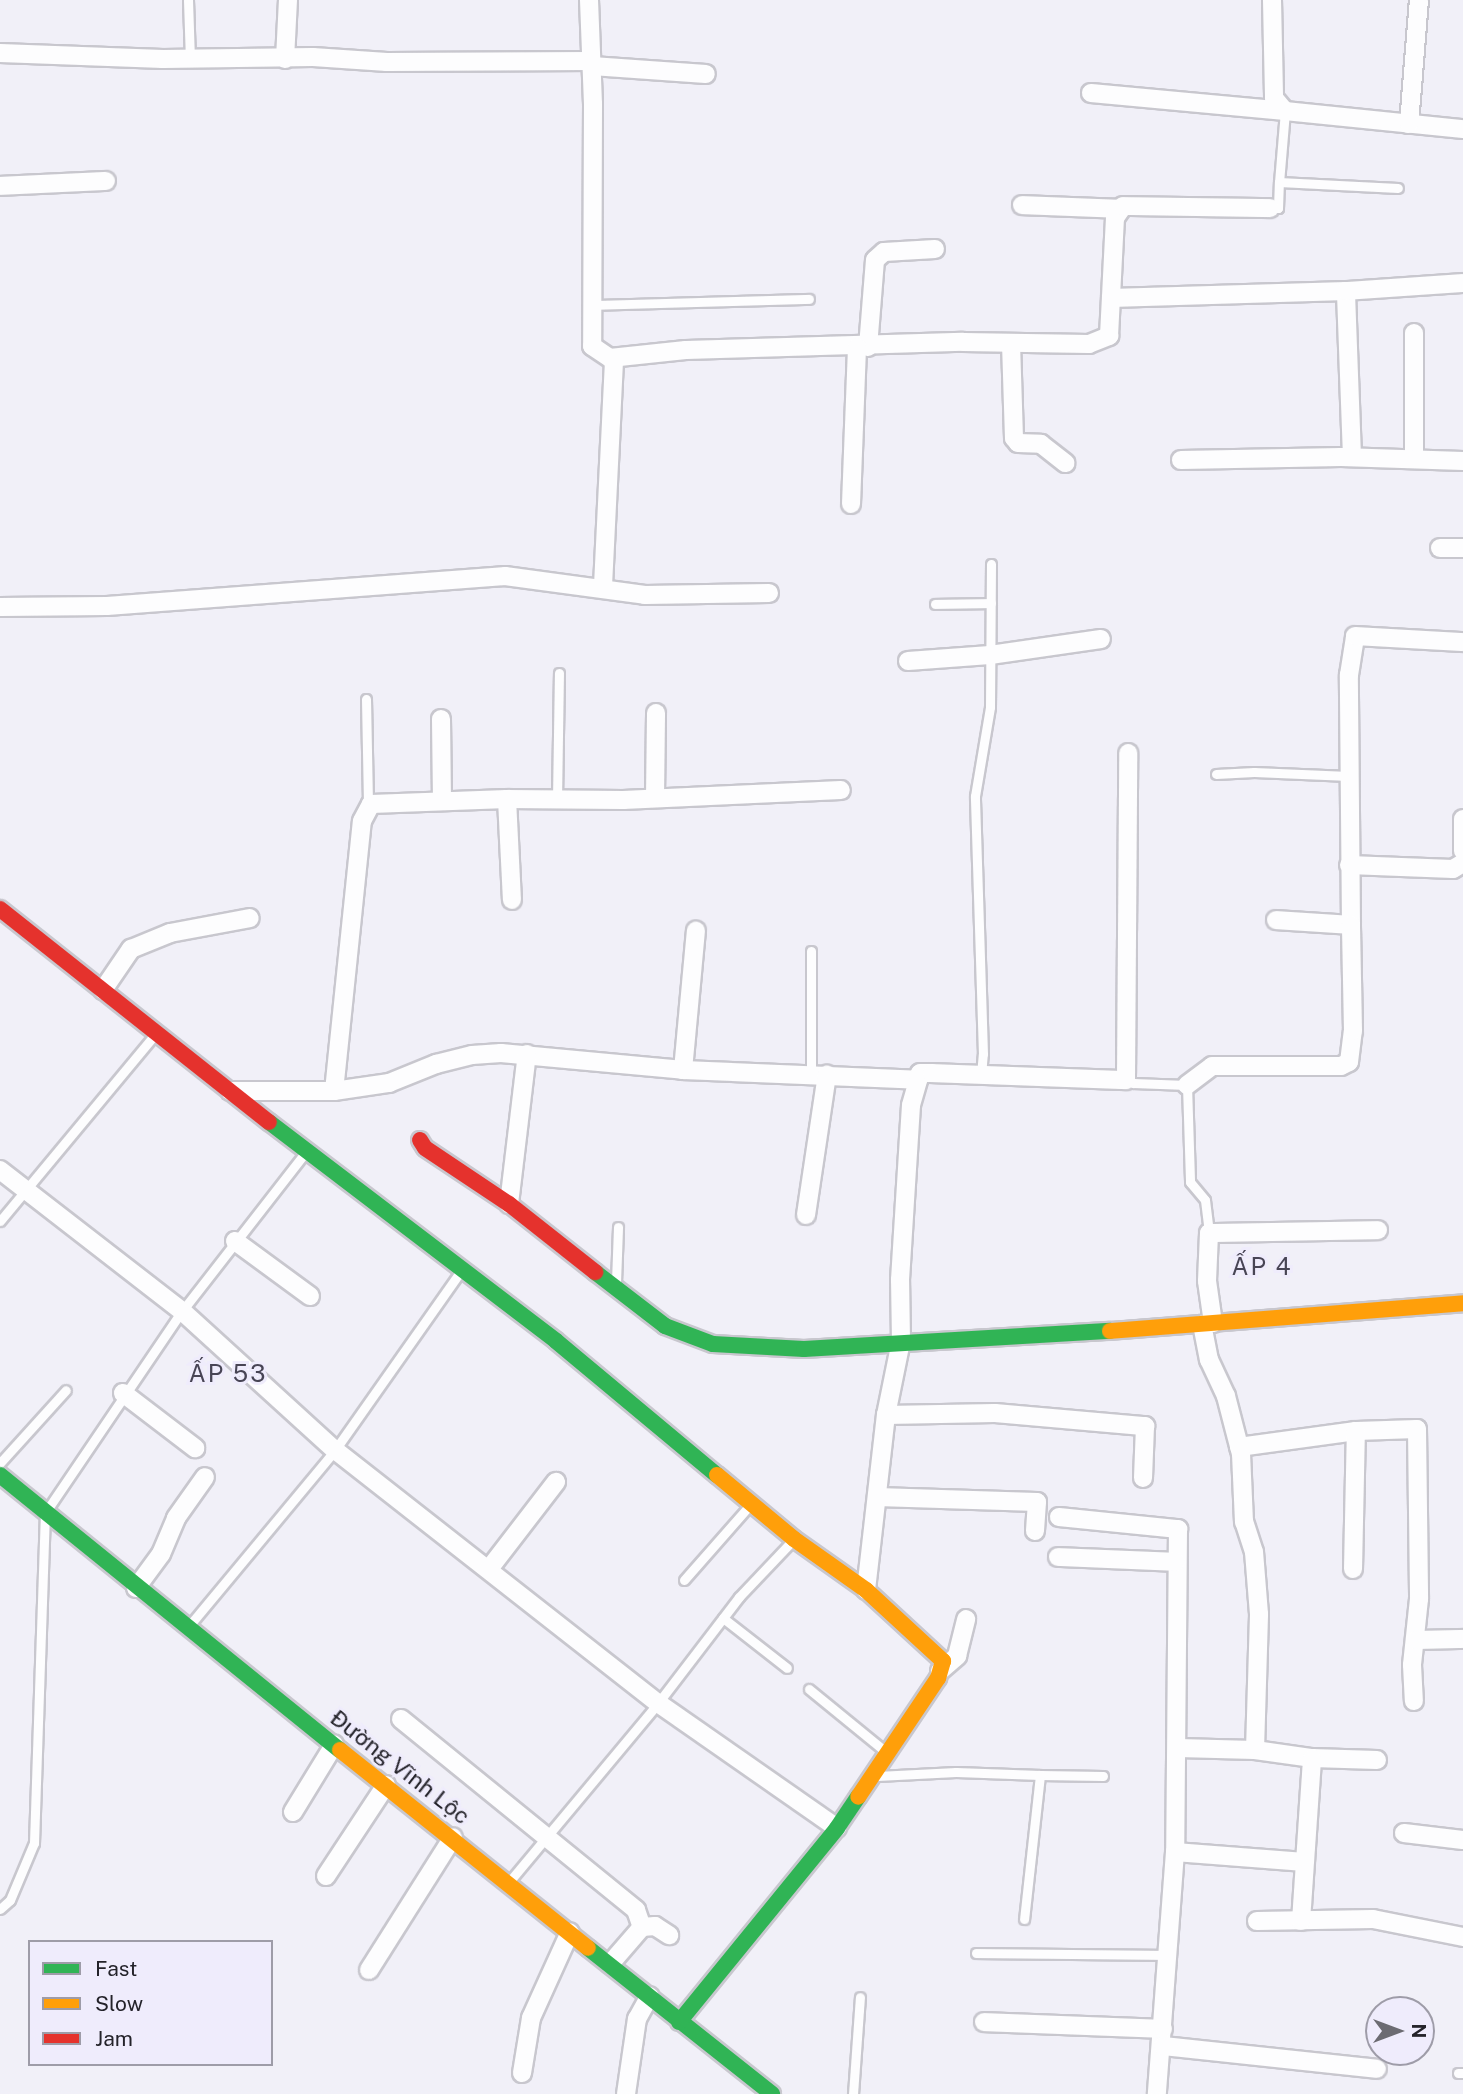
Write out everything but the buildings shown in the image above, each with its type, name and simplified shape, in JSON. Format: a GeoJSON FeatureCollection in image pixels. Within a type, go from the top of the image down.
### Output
{"type":"FeatureCollection","features":[{"type":"Feature","properties":{"kind":"street"},"geometry":{"type":"LineString","coordinates":[[285,59],[288,0]]}},
{"type":"Feature","properties":{"kind":"street"},"geometry":{"type":"LineString","coordinates":[[589,0],[592,63],[592,346],[614,361],[603,589]]}},
{"type":"Feature","properties":{"kind":"street"},"geometry":{"type":"LineString","coordinates":[[1272,0],[1274,98],[1285,111]]}},
{"type":"Feature","properties":{"kind":"street"},"geometry":{"type":"LineString","coordinates":[[1409,124],[1419,0]]}},
{"type":"Feature","properties":{"kind":"street"},"geometry":{"type":"LineString","coordinates":[[0,53],[190,59],[313,57],[387,62],[592,63],[706,74]]}},
{"type":"Feature","properties":{"kind":"street"},"geometry":{"type":"LineString","coordinates":[[1091,93],[1463,129]]}},
{"type":"Feature","properties":{"kind":"street"},"geometry":{"type":"LineString","coordinates":[[0,186],[106,181]]}},
{"type":"Feature","properties":{"kind":"street"},"geometry":{"type":"LineString","coordinates":[[1022,205],[1121,209],[1270,208]]}},
{"type":"Feature","properties":{"kind":"street"},"geometry":{"type":"LineString","coordinates":[[610,358],[686,350],[1011,343],[1089,344],[1109,336],[1115,218],[1121,209]]}},
{"type":"Feature","properties":{"kind":"street"},"geometry":{"type":"LineString","coordinates":[[851,504],[863,347],[874,260],[884,252],[935,249]]}},
{"type":"Feature","properties":{"kind":"street"},"geometry":{"type":"LineString","coordinates":[[1111,298],[1346,291],[1463,283]]}},
{"type":"Feature","properties":{"kind":"street"},"geometry":{"type":"LineString","coordinates":[[1346,291],[1352,457]]}},
{"type":"Feature","properties":{"kind":"street"},"geometry":{"type":"LineString","coordinates":[[1414,459],[1415,333]]}},
{"type":"Feature","properties":{"kind":"street"},"geometry":{"type":"LineString","coordinates":[[1011,343],[1014,438],[1018,443],[1041,444],[1065,463]]}},
{"type":"Feature","properties":{"kind":"street"},"geometry":{"type":"LineString","coordinates":[[1181,460],[1352,457],[1463,461]]}},
{"type":"Feature","properties":{"kind":"street"},"geometry":{"type":"LineString","coordinates":[[1440,548],[1463,548]]}},
{"type":"Feature","properties":{"kind":"street"},"geometry":{"type":"LineString","coordinates":[[0,607],[107,606],[506,576],[645,595],[769,593]]}},
{"type":"Feature","properties":{"kind":"street"},"geometry":{"type":"LineString","coordinates":[[1186,1085],[1212,1066],[1341,1066],[1349,1062],[1353,1031],[1349,865],[1349,675],[1355,636],[1463,642]]}},
{"type":"Feature","properties":{"kind":"street"},"geometry":{"type":"LineString","coordinates":[[908,661],[990,655],[1101,639]]}},
{"type":"Feature","properties":{"kind":"street"},"geometry":{"type":"LineString","coordinates":[[655,797],[656,713]]}},
{"type":"Feature","properties":{"kind":"street"},"geometry":{"type":"LineString","coordinates":[[441,719],[442,801]]}},
{"type":"Feature","properties":{"kind":"street"},"geometry":{"type":"LineString","coordinates":[[866,1590],[886,1415],[901,1341],[900,1280],[910,1118],[920,1073],[1126,1080],[1128,753]]}},
{"type":"Feature","properties":{"kind":"street"},"geometry":{"type":"LineString","coordinates":[[334,1091],[349,925],[362,821],[368,806],[380,802],[655,797],[841,790]]}},
{"type":"Feature","properties":{"kind":"street"},"geometry":{"type":"LineString","coordinates":[[507,799],[512,900]]}},
{"type":"Feature","properties":{"kind":"street"},"geometry":{"type":"LineString","coordinates":[[1463,819],[1463,851]]}},
{"type":"Feature","properties":{"kind":"street"},"geometry":{"type":"LineString","coordinates":[[1349,865],[1454,869],[1463,863]]}},
{"type":"Feature","properties":{"kind":"street"},"geometry":{"type":"LineString","coordinates":[[0,909],[230,1091],[556,1341],[794,1539],[866,1590],[943,1661],[940,1671],[837,1828],[679,2022]]}},
{"type":"Feature","properties":{"kind":"street"},"geometry":{"type":"LineString","coordinates":[[103,990],[131,949],[170,933],[250,918]]}},
{"type":"Feature","properties":{"kind":"street"},"geometry":{"type":"LineString","coordinates":[[1276,920],[1350,925]]}},
{"type":"Feature","properties":{"kind":"street"},"geometry":{"type":"LineString","coordinates":[[683,1070],[696,931]]}},
{"type":"Feature","properties":{"kind":"street"},"geometry":{"type":"LineString","coordinates":[[230,1091],[334,1091],[389,1083],[436,1064],[472,1055],[527,1054],[683,1070],[918,1080]]}},
{"type":"Feature","properties":{"kind":"street"},"geometry":{"type":"LineString","coordinates":[[509,1204],[527,1054]]}},
{"type":"Feature","properties":{"kind":"street"},"geometry":{"type":"LineString","coordinates":[[806,1214],[819,1075]]}},
{"type":"Feature","properties":{"kind":"street"},"geometry":{"type":"LineString","coordinates":[[420,1140],[425,1148],[509,1204],[665,1326],[713,1344],[804,1349],[1207,1324],[1463,1303]]}},
{"type":"Feature","properties":{"kind":"street"},"geometry":{"type":"LineString","coordinates":[[0,1170],[182,1311],[335,1450],[658,1703],[837,1828]]}},
{"type":"Feature","properties":{"kind":"street"},"geometry":{"type":"LineString","coordinates":[[1255,1750],[1259,1614],[1254,1552],[1244,1522],[1239,1447],[1226,1396],[1209,1360],[1206,1280],[1209,1233],[1378,1230]]}},
{"type":"Feature","properties":{"kind":"street"},"geometry":{"type":"LineString","coordinates":[[235,1241],[310,1296]]}},
{"type":"Feature","properties":{"kind":"street"},"geometry":{"type":"LineString","coordinates":[[124,1394],[195,1448]]}},
{"type":"Feature","properties":{"kind":"street"},"geometry":{"type":"LineString","coordinates":[[886,1415],[995,1413],[1146,1426],[1143,1478]]}},
{"type":"Feature","properties":{"kind":"street"},"geometry":{"type":"LineString","coordinates":[[1239,1447],[1356,1431],[1417,1429],[1419,1599],[1412,1665],[1415,1701]]}},
{"type":"Feature","properties":{"kind":"street"},"geometry":{"type":"LineString","coordinates":[[1353,1569],[1356,1431]]}},
{"type":"Feature","properties":{"kind":"street","name":"Đường Vĩnh Lộc"},"geometry":{"type":"LineString","coordinates":[[0,1475],[187,1629],[453,1837],[679,2022],[772,2094]]}},
{"type":"Feature","properties":{"kind":"street"},"geometry":{"type":"LineString","coordinates":[[136,1588],[167,1544],[176,1518],[205,1477]]}},
{"type":"Feature","properties":{"kind":"street"},"geometry":{"type":"LineString","coordinates":[[489,1569],[556,1482]]}},
{"type":"Feature","properties":{"kind":"street"},"geometry":{"type":"LineString","coordinates":[[877,1497],[1037,1502],[1035,1531]]}},
{"type":"Feature","properties":{"kind":"street"},"geometry":{"type":"LineString","coordinates":[[1059,1517],[1178,1529],[1175,1852],[1157,2094]]}},
{"type":"Feature","properties":{"kind":"street"},"geometry":{"type":"LineString","coordinates":[[1058,1557],[1176,1562]]}},
{"type":"Feature","properties":{"kind":"street"},"geometry":{"type":"LineString","coordinates":[[940,1671],[957,1656],[966,1619]]}},
{"type":"Feature","properties":{"kind":"street"},"geometry":{"type":"LineString","coordinates":[[1415,1640],[1463,1639]]}},
{"type":"Feature","properties":{"kind":"street"},"geometry":{"type":"LineString","coordinates":[[401,1718],[636,1910],[642,1927]]}},
{"type":"Feature","properties":{"kind":"street"},"geometry":{"type":"LineString","coordinates":[[293,1812],[334,1745]]}},
{"type":"Feature","properties":{"kind":"street"},"geometry":{"type":"LineString","coordinates":[[1178,1748],[1255,1750],[1312,1758],[1377,1760]]}},
{"type":"Feature","properties":{"kind":"street"},"geometry":{"type":"LineString","coordinates":[[1301,1921],[1312,1758]]}},
{"type":"Feature","properties":{"kind":"street"},"geometry":{"type":"LineString","coordinates":[[326,1876],[386,1786]]}},
{"type":"Feature","properties":{"kind":"street"},"geometry":{"type":"LineString","coordinates":[[1404,1833],[1463,1840]]}},
{"type":"Feature","properties":{"kind":"street"},"geometry":{"type":"LineString","coordinates":[[369,1970],[453,1837]]}},
{"type":"Feature","properties":{"kind":"street"},"geometry":{"type":"LineString","coordinates":[[1175,1852],[1305,1862]]}},
{"type":"Feature","properties":{"kind":"street"},"geometry":{"type":"LineString","coordinates":[[1257,1921],[1373,1919],[1463,1937]]}},
{"type":"Feature","properties":{"kind":"street"},"geometry":{"type":"LineString","coordinates":[[610,1964],[642,1927],[655,1926],[670,1935]]}},
{"type":"Feature","properties":{"kind":"street"},"geometry":{"type":"LineString","coordinates":[[522,2073],[531,2018],[570,1932]]}},
{"type":"Feature","properties":{"kind":"street"},"geometry":{"type":"LineString","coordinates":[[626,2094],[637,2019],[650,1997]]}},
{"type":"Feature","properties":{"kind":"street"},"geometry":{"type":"LineString","coordinates":[[984,2022],[1163,2038],[1377,2068]]}},
{"type":"Feature","properties":{"kind":"lane"},"geometry":{"type":"LineString","coordinates":[[188,0],[190,59]]}},
{"type":"Feature","properties":{"kind":"lane"},"geometry":{"type":"LineString","coordinates":[[1270,208],[1278,208],[1285,111]]}},
{"type":"Feature","properties":{"kind":"lane"},"geometry":{"type":"LineString","coordinates":[[1279,182],[1398,188]]}},
{"type":"Feature","properties":{"kind":"lane"},"geometry":{"type":"LineString","coordinates":[[592,305],[809,299]]}},
{"type":"Feature","properties":{"kind":"lane"},"geometry":{"type":"LineString","coordinates":[[981,1075],[983,1054],[975,796],[990,707],[991,564]]}},
{"type":"Feature","properties":{"kind":"lane"},"geometry":{"type":"LineString","coordinates":[[935,604],[991,603]]}},
{"type":"Feature","properties":{"kind":"lane"},"geometry":{"type":"LineString","coordinates":[[557,799],[559,673]]}},
{"type":"Feature","properties":{"kind":"lane"},"geometry":{"type":"LineString","coordinates":[[366,699],[368,806]]}},
{"type":"Feature","properties":{"kind":"lane"},"geometry":{"type":"LineString","coordinates":[[1216,775],[1254,772],[1349,776]]}},
{"type":"Feature","properties":{"kind":"lane"},"geometry":{"type":"LineString","coordinates":[[811,951],[819,1075]]}},
{"type":"Feature","properties":{"kind":"lane"},"geometry":{"type":"LineString","coordinates":[[0,1221],[156,1033]]}},
{"type":"Feature","properties":{"kind":"lane"},"geometry":{"type":"LineString","coordinates":[[1126,1080],[1133,1083],[1186,1085],[1190,1182],[1205,1200],[1209,1233]]}},
{"type":"Feature","properties":{"kind":"lane"},"geometry":{"type":"LineString","coordinates":[[0,1909],[10,1900],[34,1843],[44,1513],[182,1311],[307,1150]]}},
{"type":"Feature","properties":{"kind":"lane"},"geometry":{"type":"LineString","coordinates":[[616,1287],[618,1227]]}},
{"type":"Feature","properties":{"kind":"lane"},"geometry":{"type":"LineString","coordinates":[[187,1629],[335,1450],[461,1269]]}},
{"type":"Feature","properties":{"kind":"lane"},"geometry":{"type":"LineString","coordinates":[[0,1463],[66,1390]]}},
{"type":"Feature","properties":{"kind":"lane"},"geometry":{"type":"LineString","coordinates":[[684,1580],[751,1503]]}},
{"type":"Feature","properties":{"kind":"lane"},"geometry":{"type":"LineString","coordinates":[[509,1882],[658,1703],[723,1618],[794,1539]]}},
{"type":"Feature","properties":{"kind":"lane"},"geometry":{"type":"LineString","coordinates":[[723,1618],[787,1668]]}},
{"type":"Feature","properties":{"kind":"lane"},"geometry":{"type":"LineString","coordinates":[[809,1689],[887,1754]]}},
{"type":"Feature","properties":{"kind":"lane"},"geometry":{"type":"LineString","coordinates":[[872,1777],[956,1772],[1103,1776]]}},
{"type":"Feature","properties":{"kind":"lane"},"geometry":{"type":"LineString","coordinates":[[1024,1919],[1040,1775]]}},
{"type":"Feature","properties":{"kind":"lane"},"geometry":{"type":"LineString","coordinates":[[976,1953],[1167,1955]]}},
{"type":"Feature","properties":{"kind":"lane"},"geometry":{"type":"LineString","coordinates":[[853,2094],[860,1997]]}},
{"type":"Feature","properties":{"kind":"traffic: fast"},"geometry":{"type":"LineString","coordinates":[[269,1122],[556,1341],[717,1475]]}},
{"type":"Feature","properties":{"kind":"traffic: fast"},"geometry":{"type":"LineString","coordinates":[[595,1272],[665,1326],[713,1344],[804,1349],[1110,1331]]}},
{"type":"Feature","properties":{"kind":"traffic: fast"},"geometry":{"type":"LineString","coordinates":[[0,1475],[340,1750]]}},
{"type":"Feature","properties":{"kind":"traffic: fast"},"geometry":{"type":"LineString","coordinates":[[679,2022],[837,1828],[858,1797]]}},
{"type":"Feature","properties":{"kind":"traffic: fast"},"geometry":{"type":"LineString","coordinates":[[588,1948],[772,2094]]}},
{"type":"Feature","properties":{"kind":"traffic: slow"},"geometry":{"type":"LineString","coordinates":[[1110,1331],[1463,1303]]}},
{"type":"Feature","properties":{"kind":"traffic: slow"},"geometry":{"type":"LineString","coordinates":[[717,1475],[794,1539],[866,1590],[943,1661],[938,1678],[858,1797]]}},
{"type":"Feature","properties":{"kind":"traffic: slow"},"geometry":{"type":"LineString","coordinates":[[340,1750],[588,1948]]}},
{"type":"Feature","properties":{"kind":"traffic: jam"},"geometry":{"type":"LineString","coordinates":[[0,909],[269,1122]]}},
{"type":"Feature","properties":{"kind":"traffic: jam"},"geometry":{"type":"LineString","coordinates":[[420,1140],[425,1148],[509,1204],[595,1272]]}},
{"type":"Feature","properties":{"kind":"district","name":"ẤP 4"},"geometry":{"type":"Point","coordinates":[1262,1267]}},
{"type":"Feature","properties":{"kind":"district","name":"ẤP 53"},"geometry":{"type":"Point","coordinates":[228,1374]}}]}
